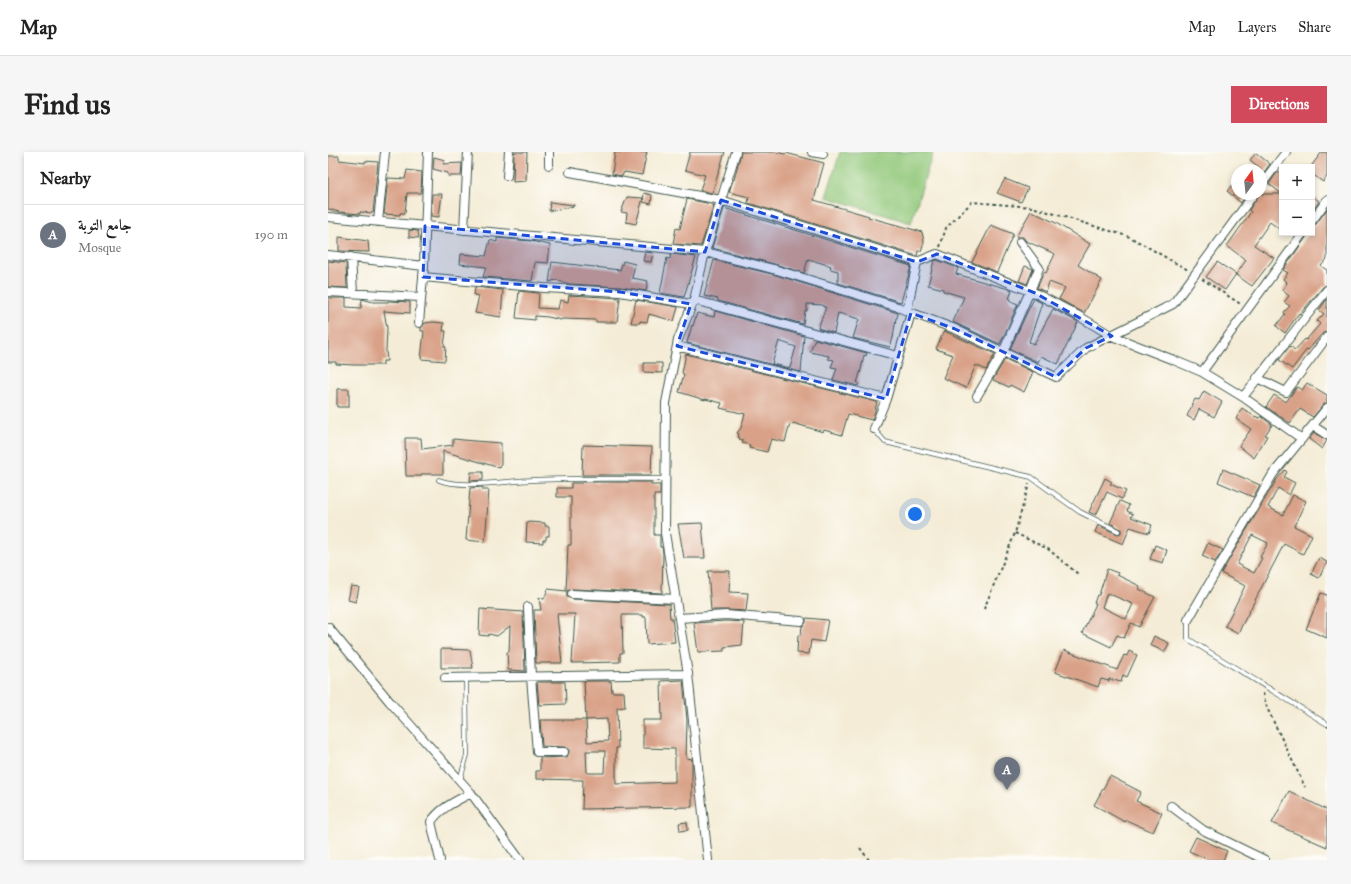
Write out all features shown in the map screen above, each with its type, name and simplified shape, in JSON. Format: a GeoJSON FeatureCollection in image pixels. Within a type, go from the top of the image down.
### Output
{"type":"FeatureCollection","features":[{"type":"Feature","properties":{"kind":"street"},"geometry":{"type":"LineString","coordinates":[[378,222],[385,152]]}},
{"type":"Feature","properties":{"kind":"street"},"geometry":{"type":"LineString","coordinates":[[419,323],[420,297],[424,266],[428,152]]}},
{"type":"Feature","properties":{"kind":"street"},"geometry":{"type":"LineString","coordinates":[[464,230],[468,152]]}},
{"type":"Feature","properties":{"kind":"street"},"geometry":{"type":"LineString","coordinates":[[507,176],[509,152]]}},
{"type":"Feature","properties":{"kind":"street"},"geometry":{"type":"LineString","coordinates":[[549,152],[549,164]]}},
{"type":"Feature","properties":{"kind":"street"},"geometry":{"type":"LineString","coordinates":[[708,860],[688,674],[665,533],[666,403],[678,340],[692,302],[705,252],[736,152]]}},
{"type":"Feature","properties":{"kind":"street"},"geometry":{"type":"LineString","coordinates":[[812,152],[823,154]]}},
{"type":"Feature","properties":{"kind":"street"},"geometry":{"type":"LineString","coordinates":[[1267,177],[1286,152]]}},
{"type":"Feature","properties":{"kind":"street"},"geometry":{"type":"LineString","coordinates":[[570,172],[721,200],[917,262],[937,254],[1030,291],[1078,315],[1112,336],[1202,372],[1243,397],[1302,439]]}},
{"type":"Feature","properties":{"kind":"street"},"geometry":{"type":"LineString","coordinates":[[328,217],[705,252],[777,270],[898,307],[955,329],[1056,377],[1086,348],[1173,304],[1250,200]]}},
{"type":"Feature","properties":{"kind":"street"},"geometry":{"type":"LineString","coordinates":[[1315,217],[1327,200]]}},
{"type":"Feature","properties":{"kind":"street"},"geometry":{"type":"LineString","coordinates":[[1202,372],[1301,236]]}},
{"type":"Feature","properties":{"kind":"street"},"geometry":{"type":"LineString","coordinates":[[977,396],[1003,352],[1039,268],[1020,242]]}},
{"type":"Feature","properties":{"kind":"street"},"geometry":{"type":"LineString","coordinates":[[328,255],[424,266]]}},
{"type":"Feature","properties":{"kind":"street"},"geometry":{"type":"LineString","coordinates":[[352,257],[352,293]]}},
{"type":"Feature","properties":{"kind":"street"},"geometry":{"type":"LineString","coordinates":[[874,429],[886,399],[898,356],[909,312],[917,262]]}},
{"type":"Feature","properties":{"kind":"street"},"geometry":{"type":"LineString","coordinates":[[423,277],[544,288],[620,292],[692,302],[898,356]]}},
{"type":"Feature","properties":{"kind":"street"},"geometry":{"type":"LineString","coordinates":[[1243,397],[1327,290]]}},
{"type":"Feature","properties":{"kind":"street"},"geometry":{"type":"LineString","coordinates":[[328,292],[420,297]]}},
{"type":"Feature","properties":{"kind":"street"},"geometry":{"type":"LineString","coordinates":[[1257,378],[1286,392],[1327,337]]}},
{"type":"Feature","properties":{"kind":"street"},"geometry":{"type":"LineString","coordinates":[[677,346],[886,399]]}},
{"type":"Feature","properties":{"kind":"street"},"geometry":{"type":"LineString","coordinates":[[1188,620],[1273,474],[1327,408]]}},
{"type":"Feature","properties":{"kind":"street"},"geometry":{"type":"LineString","coordinates":[[1313,426],[1327,435]]}},
{"type":"Feature","properties":{"kind":"street"},"geometry":{"type":"LineString","coordinates":[[572,594],[676,599]]}},
{"type":"Feature","properties":{"kind":"street"},"geometry":{"type":"LineString","coordinates":[[528,607],[531,678],[537,752],[564,752]]}},
{"type":"Feature","properties":{"kind":"street"},"geometry":{"type":"LineString","coordinates":[[679,618],[726,615],[801,621]]}},
{"type":"Feature","properties":{"kind":"street"},"geometry":{"type":"LineString","coordinates":[[328,627],[390,702],[471,793],[520,860]]}},
{"type":"Feature","properties":{"kind":"street"},"geometry":{"type":"LineString","coordinates":[[445,678],[531,678],[688,674]]}},
{"type":"Feature","properties":{"kind":"street"},"geometry":{"type":"LineString","coordinates":[[440,860],[431,822],[436,814],[471,793]]}},
{"type":"Feature","properties":{"kind":"street"},"geometry":{"type":"LineString","coordinates":[[1171,806],[1203,830],[1265,860]]}},
{"type":"Feature","properties":{"kind":"lane"},"geometry":{"type":"LineString","coordinates":[[874,429],[885,442],[1031,477],[1080,512],[1118,531]]}},
{"type":"Feature","properties":{"kind":"lane"},"geometry":{"type":"LineString","coordinates":[[439,480],[448,483],[482,483],[534,480],[665,479]]}},
{"type":"Feature","properties":{"kind":"lane"},"geometry":{"type":"LineString","coordinates":[[1188,620],[1188,639],[1327,724]]}},
{"type":"Feature","properties":{"kind":"lane"},"geometry":{"type":"LineString","coordinates":[[460,780],[466,754],[466,678]]}},
{"type":"Feature","properties":{"kind":"path"},"geometry":{"type":"LineString","coordinates":[[937,254],[946,228],[972,202],[1032,207],[1130,237],[1195,274],[1248,308]]}},
{"type":"Feature","properties":{"kind":"path"},"geometry":{"type":"LineString","coordinates":[[984,609],[1015,533],[1031,477]]}},
{"type":"Feature","properties":{"kind":"path"},"geometry":{"type":"LineString","coordinates":[[1015,533],[1048,549],[1078,574]]}},
{"type":"Feature","properties":{"kind":"path"},"geometry":{"type":"LineString","coordinates":[[1261,684],[1267,708],[1305,787]]}},
{"type":"Feature","properties":{"kind":"path"},"geometry":{"type":"LineString","coordinates":[[860,848],[869,860]]}},
{"type":"Feature","properties":{"kind":"highlighted area"},"geometry":{"type":"Polygon","coordinates":[[[721,200],[917,262],[937,254],[1035,293],[1112,336],[1086,348],[1056,377],[955,329],[911,313],[886,399],[677,346],[691,304],[620,292],[423,277],[425,226],[705,252],[721,200]]]}},
{"type":"Feature","properties":{"kind":"green space"},"geometry":{"type":"Polygon","coordinates":[[[840,152],[933,152],[911,223],[826,197],[840,152]]]}},
{"type":"Feature","properties":{"kind":"building"},"geometry":{"type":"Polygon","coordinates":[[[514,152],[527,152],[526,181],[513,182],[514,152]]]}},
{"type":"Feature","properties":{"kind":"building"},"geometry":{"type":"Polygon","coordinates":[[[615,152],[647,152],[642,175],[624,172],[622,176],[612,174],[615,152]]]}},
{"type":"Feature","properties":{"kind":"building"},"geometry":{"type":"Polygon","coordinates":[[[690,152],[725,152],[712,193],[700,190],[705,175],[685,170],[690,152]]]}},
{"type":"Feature","properties":{"kind":"building"},"geometry":{"type":"Polygon","coordinates":[[[741,152],[786,153],[824,163],[814,200],[922,232],[924,242],[921,251],[918,251],[917,256],[748,203],[749,197],[729,192],[734,180],[741,152]]]}},
{"type":"Feature","properties":{"kind":"building"},"geometry":{"type":"Polygon","coordinates":[[[1322,152],[1327,152],[1327,176],[1323,182],[1315,176],[1315,164],[1313,164],[1322,152]]]}},
{"type":"Feature","properties":{"kind":"building"},"geometry":{"type":"Polygon","coordinates":[[[1256,153],[1270,164],[1267,168],[1267,164],[1255,164],[1250,160],[1256,153]]]}},
{"type":"Feature","properties":{"kind":"building"},"geometry":{"type":"Polygon","coordinates":[[[328,156],[339,156],[339,160],[365,163],[365,161],[378,162],[373,213],[360,212],[360,214],[339,212],[328,209],[328,156]]]}},
{"type":"Feature","properties":{"kind":"building"},"geometry":{"type":"Polygon","coordinates":[[[434,157],[445,160],[443,164],[462,163],[461,176],[448,176],[448,173],[433,169],[434,157]]]}},
{"type":"Feature","properties":{"kind":"building"},"geometry":{"type":"Polygon","coordinates":[[[407,170],[422,172],[421,193],[407,193],[405,213],[400,213],[400,215],[384,214],[388,178],[405,179],[407,170]]]}},
{"type":"Feature","properties":{"kind":"building"},"geometry":{"type":"Polygon","coordinates":[[[1278,171],[1279,172],[1279,192],[1269,184],[1278,171]]]}},
{"type":"Feature","properties":{"kind":"building"},"geometry":{"type":"Polygon","coordinates":[[[1005,179],[1028,188],[1021,202],[997,193],[1005,179]]]}},
{"type":"Feature","properties":{"kind":"building"},"geometry":{"type":"Polygon","coordinates":[[[1231,187],[1231,194],[1227,191],[1231,187]]]}},
{"type":"Feature","properties":{"kind":"building"},"geometry":{"type":"Polygon","coordinates":[[[644,193],[652,195],[651,204],[643,202],[644,193]]]}},
{"type":"Feature","properties":{"kind":"building"},"geometry":{"type":"Polygon","coordinates":[[[432,194],[442,194],[439,217],[431,216],[432,194]]]}},
{"type":"Feature","properties":{"kind":"building"},"geometry":{"type":"Polygon","coordinates":[[[1267,194],[1279,194],[1279,229],[1270,222],[1254,245],[1274,258],[1252,286],[1236,275],[1246,260],[1227,246],[1251,212],[1249,210],[1255,200],[1267,200],[1267,194]]]}},
{"type":"Feature","properties":{"kind":"building"},"geometry":{"type":"Polygon","coordinates":[[[627,197],[643,198],[636,224],[626,222],[627,213],[621,212],[627,197]]]}},
{"type":"Feature","properties":{"kind":"building"},"geometry":{"type":"Polygon","coordinates":[[[1315,198],[1319,201],[1315,207],[1315,198]]]}},
{"type":"Feature","properties":{"kind":"building"},"geometry":{"type":"Polygon","coordinates":[[[687,199],[714,205],[701,246],[673,244],[676,228],[680,229],[687,199]]]}},
{"type":"Feature","properties":{"kind":"building"},"geometry":{"type":"Polygon","coordinates":[[[550,202],[574,205],[574,206],[549,211],[550,202]]]}},
{"type":"Feature","properties":{"kind":"building"},"geometry":{"type":"Polygon","coordinates":[[[724,208],[911,266],[901,302],[838,283],[838,271],[830,269],[831,266],[808,259],[804,273],[712,248],[724,208]]]}},
{"type":"Feature","properties":{"kind":"building"},"geometry":{"type":"Polygon","coordinates":[[[1327,209],[1327,259],[1321,266],[1327,270],[1327,285],[1323,287],[1300,314],[1299,313],[1285,333],[1276,326],[1285,314],[1284,312],[1290,306],[1284,302],[1289,296],[1282,290],[1287,283],[1283,279],[1288,273],[1283,270],[1307,236],[1315,236],[1316,224],[1327,209]]]}},
{"type":"Feature","properties":{"kind":"building"},"geometry":{"type":"Polygon","coordinates":[[[1031,211],[1056,223],[1090,244],[1078,265],[1102,280],[1084,313],[1059,299],[1065,288],[1049,282],[1046,292],[1037,288],[1044,272],[1046,273],[1055,254],[1026,241],[1023,237],[1016,237],[1031,211]]]}},
{"type":"Feature","properties":{"kind":"building"},"geometry":{"type":"Polygon","coordinates":[[[991,225],[1013,234],[997,272],[972,262],[991,225]]]}},
{"type":"Feature","properties":{"kind":"building"},"geometry":{"type":"Polygon","coordinates":[[[409,230],[418,231],[419,238],[409,237],[409,230]]]}},
{"type":"Feature","properties":{"kind":"building"},"geometry":{"type":"Polygon","coordinates":[[[339,237],[368,241],[369,252],[339,251],[339,237]]]}},
{"type":"Feature","properties":{"kind":"building"},"geometry":{"type":"Polygon","coordinates":[[[497,238],[531,241],[550,245],[548,263],[535,262],[532,281],[483,277],[486,267],[460,264],[461,254],[486,256],[490,240],[497,242],[497,238]]]}},
{"type":"Feature","properties":{"kind":"building"},"geometry":{"type":"Polygon","coordinates":[[[645,252],[653,253],[651,262],[643,261],[645,252]]]}},
{"type":"Feature","properties":{"kind":"building"},"geometry":{"type":"Polygon","coordinates":[[[671,254],[696,257],[684,297],[660,293],[667,258],[670,259],[671,254]]]}},
{"type":"Feature","properties":{"kind":"building"},"geometry":{"type":"Polygon","coordinates":[[[714,260],[776,275],[898,313],[890,347],[853,338],[859,319],[838,313],[834,333],[818,328],[826,307],[823,307],[823,305],[807,304],[807,311],[805,311],[803,324],[704,296],[714,260]]]}},
{"type":"Feature","properties":{"kind":"building"},"geometry":{"type":"Polygon","coordinates":[[[937,260],[958,268],[956,274],[1012,290],[1009,299],[1011,299],[1010,301],[1018,304],[1000,344],[953,322],[964,297],[928,285],[934,261],[937,260]]]}},
{"type":"Feature","properties":{"kind":"building"},"geometry":{"type":"Polygon","coordinates":[[[328,261],[346,263],[347,288],[328,287],[328,261]]]}},
{"type":"Feature","properties":{"kind":"building"},"geometry":{"type":"Polygon","coordinates":[[[623,261],[635,264],[632,278],[648,281],[646,291],[620,287],[569,284],[556,280],[549,282],[552,262],[620,270],[623,261]]]}},
{"type":"Feature","properties":{"kind":"building"},"geometry":{"type":"Polygon","coordinates":[[[1217,262],[1236,274],[1225,290],[1206,277],[1217,262]]]}},
{"type":"Feature","properties":{"kind":"building"},"geometry":{"type":"Polygon","coordinates":[[[1025,266],[1033,269],[1027,284],[1019,281],[1025,266]]]}},
{"type":"Feature","properties":{"kind":"building"},"geometry":{"type":"Polygon","coordinates":[[[475,287],[503,290],[501,317],[475,313],[479,296],[474,295],[475,287]]]}},
{"type":"Feature","properties":{"kind":"building"},"geometry":{"type":"Polygon","coordinates":[[[519,291],[539,293],[538,308],[558,309],[560,300],[568,302],[569,295],[620,298],[617,322],[596,322],[596,320],[561,320],[535,316],[535,320],[516,318],[519,291]]]}},
{"type":"Feature","properties":{"kind":"building"},"geometry":{"type":"Polygon","coordinates":[[[328,298],[346,298],[346,307],[361,308],[362,299],[373,302],[410,302],[410,313],[384,311],[387,328],[387,361],[383,361],[383,365],[354,365],[328,362],[328,298]]]}},
{"type":"Feature","properties":{"kind":"building"},"geometry":{"type":"Polygon","coordinates":[[[1034,299],[1042,303],[1029,342],[1034,344],[1053,309],[1078,322],[1058,364],[1041,356],[1038,362],[1010,349],[1034,299]]]}},
{"type":"Feature","properties":{"kind":"building"},"geometry":{"type":"Polygon","coordinates":[[[1327,299],[1327,332],[1323,333],[1308,350],[1307,349],[1292,369],[1279,360],[1290,346],[1295,350],[1320,324],[1317,321],[1324,314],[1319,310],[1327,299]]]}},
{"type":"Feature","properties":{"kind":"building"},"geometry":{"type":"Polygon","coordinates":[[[636,300],[678,307],[674,321],[649,314],[647,322],[640,321],[640,323],[631,323],[636,300]]]}},
{"type":"Feature","properties":{"kind":"building"},"geometry":{"type":"Polygon","coordinates":[[[715,311],[804,336],[801,372],[687,343],[697,313],[714,317],[715,311]],[[779,341],[772,364],[790,368],[796,347],[779,341]]]}},
{"type":"Feature","properties":{"kind":"building"},"geometry":{"type":"Polygon","coordinates":[[[425,323],[444,323],[443,331],[446,331],[444,346],[446,347],[445,361],[421,359],[424,331],[421,331],[421,328],[425,323]]]}},
{"type":"Feature","properties":{"kind":"building"},"geometry":{"type":"Polygon","coordinates":[[[944,331],[995,354],[986,370],[976,365],[966,388],[943,378],[953,355],[936,349],[944,331]]]}},
{"type":"Feature","properties":{"kind":"building"},"geometry":{"type":"Polygon","coordinates":[[[815,339],[867,353],[866,356],[864,355],[857,383],[859,383],[858,386],[833,380],[837,368],[831,367],[834,360],[828,359],[829,356],[810,352],[815,339]]]}},
{"type":"Feature","properties":{"kind":"building"},"geometry":{"type":"Polygon","coordinates":[[[686,354],[877,402],[872,420],[848,414],[842,435],[824,430],[823,432],[793,423],[793,425],[790,424],[785,442],[771,439],[767,452],[749,448],[750,445],[742,443],[743,440],[739,439],[739,434],[737,433],[741,428],[745,414],[720,408],[722,403],[705,400],[679,392],[684,374],[682,373],[686,354]]]}},
{"type":"Feature","properties":{"kind":"building"},"geometry":{"type":"Polygon","coordinates":[[[1005,359],[1033,372],[1024,392],[1010,385],[1009,387],[993,380],[1005,359]]]}},
{"type":"Feature","properties":{"kind":"building"},"geometry":{"type":"Polygon","coordinates":[[[644,363],[662,363],[662,373],[644,372],[644,363]]]}},
{"type":"Feature","properties":{"kind":"building"},"geometry":{"type":"Polygon","coordinates":[[[1307,383],[1327,395],[1327,403],[1323,405],[1313,417],[1300,409],[1290,423],[1266,407],[1274,395],[1286,402],[1297,387],[1302,390],[1307,383]]]}},
{"type":"Feature","properties":{"kind":"building"},"geometry":{"type":"Polygon","coordinates":[[[337,389],[349,389],[349,407],[337,407],[337,389]]]}},
{"type":"Feature","properties":{"kind":"building"},"geometry":{"type":"Polygon","coordinates":[[[1204,391],[1222,402],[1214,417],[1199,409],[1194,420],[1187,416],[1195,399],[1199,400],[1204,391]]]}},
{"type":"Feature","properties":{"kind":"building"},"geometry":{"type":"Polygon","coordinates":[[[1242,408],[1254,416],[1260,418],[1261,416],[1272,425],[1265,435],[1267,436],[1254,458],[1239,446],[1251,429],[1236,419],[1242,408]]]}},
{"type":"Feature","properties":{"kind":"building"},"geometry":{"type":"Polygon","coordinates":[[[1314,433],[1327,440],[1322,449],[1309,439],[1314,433]]]}},
{"type":"Feature","properties":{"kind":"building"},"geometry":{"type":"Polygon","coordinates":[[[405,438],[421,438],[422,449],[453,445],[453,439],[501,443],[500,468],[443,451],[443,474],[406,476],[405,438]]]}},
{"type":"Feature","properties":{"kind":"building"},"geometry":{"type":"Polygon","coordinates":[[[583,445],[652,447],[651,475],[582,475],[583,445]]]}},
{"type":"Feature","properties":{"kind":"building"},"geometry":{"type":"Polygon","coordinates":[[[1223,469],[1260,485],[1253,497],[1218,482],[1223,469]]]}},
{"type":"Feature","properties":{"kind":"building"},"geometry":{"type":"Polygon","coordinates":[[[1285,470],[1287,472],[1284,477],[1295,483],[1289,495],[1278,488],[1268,507],[1283,515],[1293,495],[1306,501],[1294,526],[1312,535],[1303,554],[1284,544],[1238,633],[1225,626],[1245,586],[1221,573],[1277,479],[1285,470]],[[1252,535],[1237,564],[1254,573],[1262,558],[1260,557],[1268,543],[1252,535]]]}},
{"type":"Feature","properties":{"kind":"building"},"geometry":{"type":"Polygon","coordinates":[[[471,472],[483,472],[483,480],[470,481],[471,472]]]}},
{"type":"Feature","properties":{"kind":"building"},"geometry":{"type":"Polygon","coordinates":[[[1105,478],[1112,482],[1110,484],[1126,491],[1122,499],[1107,492],[1096,515],[1089,512],[1105,478]]]}},
{"type":"Feature","properties":{"kind":"building"},"geometry":{"type":"Polygon","coordinates":[[[651,482],[651,485],[660,485],[660,495],[654,495],[654,535],[660,535],[660,547],[662,547],[663,553],[662,593],[572,589],[567,591],[567,597],[572,599],[669,604],[675,642],[647,644],[646,617],[643,617],[643,615],[622,615],[623,653],[620,653],[620,662],[572,663],[575,614],[557,614],[562,663],[536,663],[534,610],[541,610],[539,598],[544,599],[548,589],[566,591],[568,545],[571,545],[571,497],[557,497],[557,488],[571,488],[571,483],[651,482]]]}},
{"type":"Feature","properties":{"kind":"building"},"geometry":{"type":"Polygon","coordinates":[[[483,487],[483,490],[489,490],[485,542],[466,540],[470,488],[483,487]]]}},
{"type":"Feature","properties":{"kind":"building"},"geometry":{"type":"Polygon","coordinates":[[[1120,501],[1129,505],[1127,511],[1133,514],[1131,517],[1152,525],[1149,533],[1130,527],[1123,544],[1095,532],[1098,525],[1117,534],[1121,533],[1121,529],[1110,523],[1120,501]]]}},
{"type":"Feature","properties":{"kind":"building"},"geometry":{"type":"Polygon","coordinates":[[[527,522],[545,523],[545,526],[549,526],[549,536],[546,536],[546,540],[543,540],[543,543],[526,542],[527,522]]]}},
{"type":"Feature","properties":{"kind":"building"},"geometry":{"type":"Polygon","coordinates":[[[702,523],[705,558],[684,558],[678,524],[702,523]]]}},
{"type":"Feature","properties":{"kind":"building"},"geometry":{"type":"Polygon","coordinates":[[[1208,543],[1223,550],[1215,562],[1202,556],[1208,543]]]}},
{"type":"Feature","properties":{"kind":"building"},"geometry":{"type":"Polygon","coordinates":[[[1155,545],[1167,550],[1163,563],[1150,559],[1155,545]]]}},
{"type":"Feature","properties":{"kind":"building"},"geometry":{"type":"Polygon","coordinates":[[[1319,558],[1327,562],[1319,578],[1311,574],[1319,558]]]}},
{"type":"Feature","properties":{"kind":"building"},"geometry":{"type":"Polygon","coordinates":[[[1107,569],[1118,573],[1117,575],[1140,586],[1139,589],[1155,597],[1139,627],[1131,623],[1124,638],[1117,635],[1111,647],[1082,633],[1095,606],[1096,603],[1094,603],[1097,595],[1099,595],[1107,569]],[[1107,593],[1102,607],[1126,619],[1133,604],[1107,593]]]}},
{"type":"Feature","properties":{"kind":"building"},"geometry":{"type":"Polygon","coordinates":[[[708,571],[730,571],[729,592],[748,593],[746,611],[711,610],[708,571]]]}},
{"type":"Feature","properties":{"kind":"building"},"geometry":{"type":"Polygon","coordinates":[[[351,586],[359,587],[356,602],[348,600],[351,586]]]}},
{"type":"Feature","properties":{"kind":"building"},"geometry":{"type":"Polygon","coordinates":[[[1321,593],[1327,595],[1327,638],[1306,629],[1321,593]]]}},
{"type":"Feature","properties":{"kind":"building"},"geometry":{"type":"Polygon","coordinates":[[[480,609],[523,612],[525,671],[508,670],[507,652],[509,652],[510,626],[497,636],[489,634],[488,636],[479,635],[480,609]]]}},
{"type":"Feature","properties":{"kind":"building"},"geometry":{"type":"Polygon","coordinates":[[[806,618],[828,620],[824,642],[811,640],[809,654],[797,653],[798,635],[801,635],[802,626],[806,622],[806,618]]]}},
{"type":"Feature","properties":{"kind":"building"},"geometry":{"type":"Polygon","coordinates":[[[726,621],[744,622],[742,645],[724,647],[724,651],[698,652],[694,623],[726,621]]]}},
{"type":"Feature","properties":{"kind":"building"},"geometry":{"type":"Polygon","coordinates":[[[1154,636],[1169,643],[1165,652],[1150,645],[1154,636]]]}},
{"type":"Feature","properties":{"kind":"building"},"geometry":{"type":"Polygon","coordinates":[[[441,649],[470,650],[473,668],[441,668],[441,649]]]}},
{"type":"Feature","properties":{"kind":"building"},"geometry":{"type":"Polygon","coordinates":[[[1064,650],[1117,670],[1124,655],[1127,656],[1129,651],[1137,655],[1127,677],[1123,675],[1121,682],[1101,679],[1098,687],[1055,672],[1064,650]]]}},
{"type":"Feature","properties":{"kind":"building"},"geometry":{"type":"Polygon","coordinates":[[[683,680],[687,720],[686,758],[692,759],[692,807],[582,809],[583,780],[536,779],[536,771],[540,771],[540,758],[567,757],[569,752],[569,749],[564,747],[542,746],[540,720],[586,720],[584,681],[611,681],[612,692],[624,692],[625,707],[617,708],[618,748],[616,748],[616,784],[675,782],[675,749],[643,748],[643,720],[662,720],[661,681],[683,680]],[[607,719],[586,720],[587,742],[608,741],[607,719]],[[586,751],[587,773],[604,773],[605,751],[586,751]]]}},
{"type":"Feature","properties":{"kind":"building"},"geometry":{"type":"Polygon","coordinates":[[[537,682],[565,682],[566,704],[539,705],[537,682]]]}},
{"type":"Feature","properties":{"kind":"building"},"geometry":{"type":"Polygon","coordinates":[[[1110,776],[1141,792],[1136,801],[1162,813],[1153,832],[1126,820],[1125,822],[1094,805],[1110,776]]]}},
{"type":"Feature","properties":{"kind":"building"},"geometry":{"type":"Polygon","coordinates":[[[1289,791],[1327,810],[1327,847],[1272,823],[1289,791]]]}},
{"type":"Feature","properties":{"kind":"building"},"geometry":{"type":"Polygon","coordinates":[[[687,822],[688,830],[680,831],[679,823],[687,822]]]}},
{"type":"Feature","properties":{"kind":"building"},"geometry":{"type":"Polygon","coordinates":[[[1196,837],[1227,851],[1223,860],[1209,860],[1189,851],[1196,837]]]}},
{"type":"Feature","properties":{"kind":"place","name":"جامع التوبة"},"geometry":{"type":"Point","coordinates":[1007,790]}}]}
